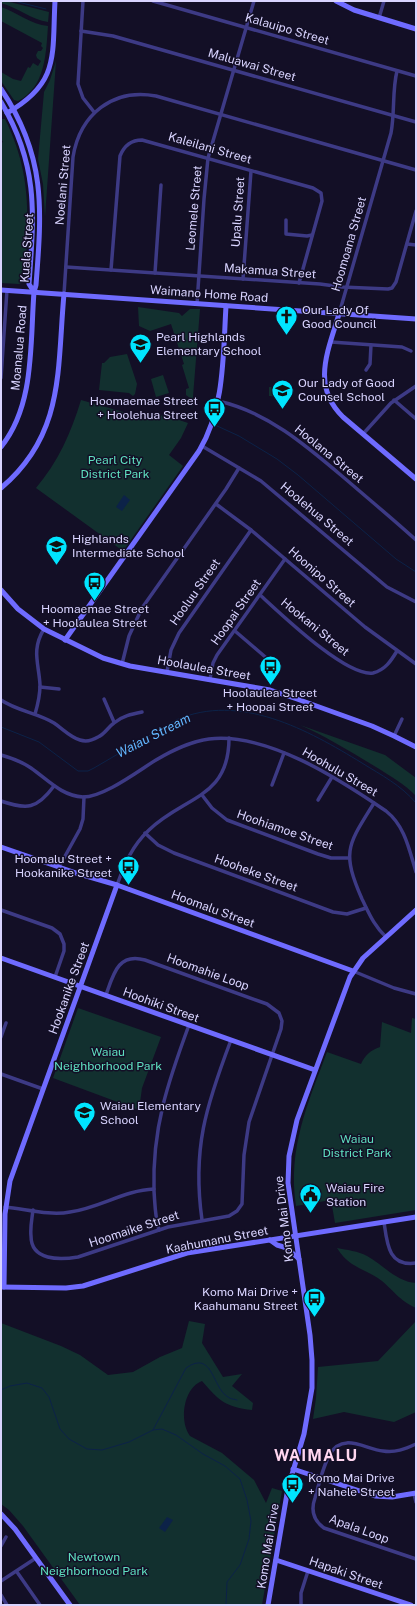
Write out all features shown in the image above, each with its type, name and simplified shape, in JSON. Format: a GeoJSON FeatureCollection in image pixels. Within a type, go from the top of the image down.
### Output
{"type":"FeatureCollection","features":[{"type":"Feature","properties":{"kind":"street"},"geometry":{"type":"LineString","coordinates":[[7,113],[14,110],[31,97],[40,88],[48,73],[51,55],[55,1]]}},
{"type":"Feature","properties":{"kind":"street"},"geometry":{"type":"LineString","coordinates":[[83,1],[78,84],[83,98],[94,112]]}},
{"type":"Feature","properties":{"kind":"street","name":"Kalauipo Street"},"geometry":{"type":"LineString","coordinates":[[153,1],[416,76]]}},
{"type":"Feature","properties":{"kind":"street","name":"Leomele Street"},"geometry":{"type":"LineString","coordinates":[[196,304],[208,158],[254,1]]}},
{"type":"Feature","properties":{"kind":"street"},"geometry":{"type":"LineString","coordinates":[[336,1],[354,10],[416,29]]}},
{"type":"Feature","properties":{"kind":"street"},"geometry":{"type":"LineString","coordinates":[[379,18],[384,1]]}},
{"type":"Feature","properties":{"kind":"street","name":"Maluawai Street"},"geometry":{"type":"LineString","coordinates":[[81,31],[113,36],[416,122]]}},
{"type":"Feature","properties":{"kind":"street","name":"Hoomoana Street"},"geometry":{"type":"LineString","coordinates":[[397,71],[394,83],[394,116],[391,133],[326,360],[324,375],[328,396],[338,412],[416,479]]}},
{"type":"Feature","properties":{"kind":"street","name":"Kuala Street"},"geometry":{"type":"LineString","coordinates":[[1,89],[14,110],[29,144],[36,169],[39,192],[40,228],[36,285],[34,292]]}},
{"type":"Feature","properties":{"kind":"street","name":"Noelani Street"},"geometry":{"type":"LineString","coordinates":[[1,488],[14,476],[29,458],[42,436],[50,417],[57,385],[74,149],[83,127],[94,112],[120,97],[143,94],[164,98],[416,170]]}},
{"type":"Feature","properties":{"kind":"street","name":"Kuala Street"},"geometry":{"type":"LineString","coordinates":[[1,102],[23,149],[31,184],[33,220],[29,284],[34,292]]}},
{"type":"Feature","properties":{"kind":"street","name":"Kaleilani Street"},"geometry":{"type":"LineString","coordinates":[[111,270],[119,161],[124,148],[135,141],[145,140],[313,188],[321,193],[322,202],[299,283]]}},
{"type":"Feature","properties":{"kind":"street","name":"Upalu Street"},"geometry":{"type":"LineString","coordinates":[[243,279],[251,171]]}},
{"type":"Feature","properties":{"kind":"street"},"geometry":{"type":"LineString","coordinates":[[155,273],[161,186]]}},
{"type":"Feature","properties":{"kind":"street","name":"Makamua Street"},"geometry":{"type":"LineString","coordinates":[[66,267],[347,287],[392,288],[396,282],[416,211]]}},
{"type":"Feature","properties":{"kind":"street"},"geometry":{"type":"LineString","coordinates":[[286,220],[286,234],[312,235]]}},
{"type":"Feature","properties":{"kind":"street"},"geometry":{"type":"LineString","coordinates":[[407,244],[416,245]]}},
{"type":"Feature","properties":{"kind":"street","name":"Waimano Home Road"},"geometry":{"type":"LineString","coordinates":[[1,290],[416,319]]}},
{"type":"Feature","properties":{"kind":"street"},"geometry":{"type":"LineString","coordinates":[[1,378],[7,290]]}},
{"type":"Feature","properties":{"kind":"street","name":"Moanalua Road"},"geometry":{"type":"LineString","coordinates":[[1,447],[13,429],[25,400],[34,292]]}},
{"type":"Feature","properties":{"kind":"street"},"geometry":{"type":"LineString","coordinates":[[65,640],[202,446],[212,424],[218,401],[226,306]]}},
{"type":"Feature","properties":{"kind":"street"},"geometry":{"type":"LineString","coordinates":[[331,342],[402,347],[410,351]]}},
{"type":"Feature","properties":{"kind":"street"},"geometry":{"type":"LineString","coordinates":[[366,370],[370,364],[371,345]]}},
{"type":"Feature","properties":{"kind":"street"},"geometry":{"type":"LineString","coordinates":[[363,434],[394,400],[416,386]]}},
{"type":"Feature","properties":{"kind":"street"},"geometry":{"type":"LineString","coordinates":[[394,400],[416,419]]}},
{"type":"Feature","properties":{"kind":"street","name":"Hoolana Street"},"geometry":{"type":"LineString","coordinates":[[218,401],[246,409],[298,440],[416,540]]}},
{"type":"Feature","properties":{"kind":"street","name":"Hoolehua Street"},"geometry":{"type":"LineString","coordinates":[[202,446],[273,490],[387,587],[416,602]]}},
{"type":"Feature","properties":{"kind":"street"},"geometry":{"type":"LineString","coordinates":[[122,664],[129,636],[142,608],[216,504],[239,468]]}},
{"type":"Feature","properties":{"kind":"street","name":"Hoonipo Street"},"geometry":{"type":"LineString","coordinates":[[216,504],[251,530],[365,627],[416,664]]}},
{"type":"Feature","properties":{"kind":"street","name":"Hooluu Street"},"geometry":{"type":"LineString","coordinates":[[167,672],[171,650],[179,633],[251,530]]}},
{"type":"Feature","properties":{"kind":"street","name":"Hoopai Street"},"geometry":{"type":"LineString","coordinates":[[210,679],[215,659],[285,559]]}},
{"type":"Feature","properties":{"kind":"street","name":"Hoolaulea Street"},"geometry":{"type":"LineString","coordinates":[[1,590],[18,609],[44,629],[94,655],[122,664],[258,687],[279,693],[394,736],[416,747]]}},
{"type":"Feature","properties":{"kind":"street","name":"Hookani Street"},"geometry":{"type":"LineString","coordinates":[[260,595],[334,658],[356,670],[369,673],[381,670],[389,664],[397,651]]}},
{"type":"Feature","properties":{"kind":"street"},"geometry":{"type":"LineString","coordinates":[[35,714],[40,687],[36,653],[38,640],[44,629]]}},
{"type":"Feature","properties":{"kind":"street"},"geometry":{"type":"LineString","coordinates":[[235,631],[270,661],[277,662]]}},
{"type":"Feature","properties":{"kind":"street"},"geometry":{"type":"LineString","coordinates":[[40,687],[59,689]]}},
{"type":"Feature","properties":{"kind":"street"},"geometry":{"type":"LineString","coordinates":[[104,699],[114,722]]}},
{"type":"Feature","properties":{"kind":"street"},"geometry":{"type":"LineString","coordinates":[[1,700],[9,705],[48,720],[71,736],[82,740],[89,740],[98,737],[114,722],[128,715],[142,712]]}},
{"type":"Feature","properties":{"kind":"street"},"geometry":{"type":"LineString","coordinates":[[394,736],[402,719]]}},
{"type":"Feature","properties":{"kind":"street","name":"Hoohulu Street"},"geometry":{"type":"LineString","coordinates":[[84,797],[93,796],[104,792],[181,747],[204,740],[229,738],[252,742],[308,763],[390,814],[400,826],[407,840],[416,872]]}},
{"type":"Feature","properties":{"kind":"street","name":"Hookanike Street"},"geometry":{"type":"LineString","coordinates":[[2,1287],[5,1207],[13,1170],[128,855],[145,833],[159,821],[202,795],[214,784],[223,772],[228,756],[229,738]]}},
{"type":"Feature","properties":{"kind":"street"},"geometry":{"type":"LineString","coordinates":[[272,786],[284,754]]}},
{"type":"Feature","properties":{"kind":"street"},"geometry":{"type":"LineString","coordinates":[[1,755],[25,764],[54,786],[70,794],[84,797],[83,819],[80,829],[59,867]]}},
{"type":"Feature","properties":{"kind":"street"},"geometry":{"type":"LineString","coordinates":[[318,800],[332,777]]}},
{"type":"Feature","properties":{"kind":"street"},"geometry":{"type":"LineString","coordinates":[[1,801],[17,807],[32,806],[44,799],[54,786]]}},
{"type":"Feature","properties":{"kind":"street","name":"Hoohiamoe Street"},"geometry":{"type":"LineString","coordinates":[[202,795],[215,812],[230,822],[322,856],[349,858]]}},
{"type":"Feature","properties":{"kind":"street"},"geometry":{"type":"LineString","coordinates":[[374,803],[354,834],[349,858],[352,874],[366,908],[376,926],[386,937]]}},
{"type":"Feature","properties":{"kind":"street","name":"Hooheke Street"},"geometry":{"type":"LineString","coordinates":[[145,833],[158,845],[174,853],[333,912],[347,914],[366,908]]}},
{"type":"Feature","properties":{"kind":"street","name":"Hoomalu Street"},"geometry":{"type":"LineString","coordinates":[[1,847],[117,885],[353,971],[394,988],[416,994]]}},
{"type":"Feature","properties":{"kind":"street"},"geometry":{"type":"LineString","coordinates":[[1,910],[52,928],[60,934],[64,944],[64,951],[55,977]]}},
{"type":"Feature","properties":{"kind":"street","name":"Komo Mai Drive"},"geometry":{"type":"LineString","coordinates":[[268,1605],[288,1488],[307,1422],[312,1380],[310,1335],[289,1192],[289,1156],[297,1120],[346,986],[353,971],[363,958],[416,910]]}},
{"type":"Feature","properties":{"kind":"street","name":"Hoohiki Street"},"geometry":{"type":"LineString","coordinates":[[1,958],[315,1070]]}},
{"type":"Feature","properties":{"kind":"street","name":"Hoomahie Loop"},"geometry":{"type":"LineString","coordinates":[[106,995],[114,973],[122,962],[132,958],[145,960],[267,1004],[280,1016],[282,1025],[272,1055]]}},
{"type":"Feature","properties":{"kind":"street"},"geometry":{"type":"LineString","coordinates":[[1,1037],[6,1023]]}},
{"type":"Feature","properties":{"kind":"street"},"geometry":{"type":"LineString","coordinates":[[159,1230],[154,1189],[156,1142],[161,1110],[168,1084],[189,1025]]}},
{"type":"Feature","properties":{"kind":"street"},"geometry":{"type":"LineString","coordinates":[[202,1220],[198,1181],[199,1154],[203,1128],[214,1086],[231,1040]]}},
{"type":"Feature","properties":{"kind":"street","name":"Hoomaike Street"},"geometry":{"type":"LineString","coordinates":[[33,1210],[30,1235],[34,1248],[40,1254],[51,1258],[78,1257],[159,1230],[202,1220],[229,1216],[235,1213],[241,1207],[243,1197],[244,1155],[248,1128],[255,1102],[272,1055]]}},
{"type":"Feature","properties":{"kind":"street"},"geometry":{"type":"LineString","coordinates":[[1,1074],[43,1089]]}},
{"type":"Feature","properties":{"kind":"street"},"geometry":{"type":"LineString","coordinates":[[5,1207],[60,1213],[70,1212],[138,1191],[154,1189]]}},
{"type":"Feature","properties":{"kind":"street","name":"Kaahumanu Street"},"geometry":{"type":"LineString","coordinates":[[2,1287],[66,1288],[83,1286],[181,1254],[416,1218]]}},
{"type":"Feature","properties":{"kind":"street"},"geometry":{"type":"LineString","coordinates":[[384,1222],[388,1246],[391,1254],[404,1263],[416,1263]]}},
{"type":"Feature","properties":{"kind":"street"},"geometry":{"type":"LineString","coordinates":[[270,1240],[277,1245],[288,1249],[299,1259]]}},
{"type":"Feature","properties":{"kind":"street","name":"Apala Loop"},"geometry":{"type":"LineString","coordinates":[[416,1444],[401,1450],[390,1452],[377,1450],[354,1443],[339,1444],[330,1454],[313,1505],[315,1518],[321,1526],[416,1559]]}},
{"type":"Feature","properties":{"kind":"street"},"geometry":{"type":"LineString","coordinates":[[293,1469],[375,1496],[392,1497],[415,1494],[416,1502]]}},
{"type":"Feature","properties":{"kind":"street"},"geometry":{"type":"LineString","coordinates":[[1,1514],[15,1529],[70,1605]]}},
{"type":"Feature","properties":{"kind":"street"},"geometry":{"type":"LineString","coordinates":[[1,1546],[6,1537]]}},
{"type":"Feature","properties":{"kind":"street"},"geometry":{"type":"LineString","coordinates":[[1,1581],[17,1572],[36,1558]]}},
{"type":"Feature","properties":{"kind":"street","name":"Hapaki Street"},"geometry":{"type":"LineString","coordinates":[[276,1560],[411,1605]]}},
{"type":"Feature","properties":{"kind":"street"},"geometry":{"type":"LineString","coordinates":[[301,1605],[301,1593],[308,1571]]}},
{"type":"Feature","properties":{"kind":"street"},"geometry":{"type":"LineString","coordinates":[[17,1572],[40,1605]]}},
{"type":"Feature","properties":{"kind":"street"},"geometry":{"type":"LineString","coordinates":[[1,1595],[7,1605]]}},
{"type":"Feature","properties":{"kind":"green space"},"geometry":{"type":"Polygon","coordinates":[[[1,1],[49,12],[48,22],[30,16],[13,7],[1,3],[1,1]]]}},
{"type":"Feature","properties":{"kind":"green space"},"geometry":{"type":"Polygon","coordinates":[[[1,7],[30,21],[48,26],[45,57],[39,78],[27,95],[18,101],[14,100],[1,81],[1,72],[13,79],[21,81],[28,67],[30,68],[33,63],[38,66],[41,61],[36,55],[38,51],[41,51],[43,48],[41,46],[42,43],[1,21],[1,7]]]}},
{"type":"Feature","properties":{"kind":"green space"},"geometry":{"type":"Polygon","coordinates":[[[56,61],[45,217],[43,184],[38,159],[44,92],[50,80],[56,61]]]}},
{"type":"Feature","properties":{"kind":"green space"},"geometry":{"type":"Polygon","coordinates":[[[1,119],[5,119],[14,140],[20,159],[27,198],[25,279],[19,284],[1,283],[1,143],[3,142],[1,139],[1,119]]]}},
{"type":"Feature","properties":{"kind":"green space"},"geometry":{"type":"Polygon","coordinates":[[[138,307],[179,313],[182,316],[190,309],[200,309],[192,409],[190,398],[186,395],[186,389],[189,388],[182,365],[184,364],[171,324],[150,331],[139,326],[138,307]]]}},
{"type":"Feature","properties":{"kind":"green space"},"geometry":{"type":"Polygon","coordinates":[[[127,354],[137,384],[135,394],[133,396],[129,393],[99,390],[102,363],[110,357],[127,354]]]}},
{"type":"Feature","properties":{"kind":"green space"},"geometry":{"type":"Polygon","coordinates":[[[163,375],[169,393],[156,397],[151,379],[163,375]]]}},
{"type":"Feature","properties":{"kind":"green space"},"geometry":{"type":"Polygon","coordinates":[[[269,387],[285,388],[284,397],[269,396],[269,387]]]}},
{"type":"Feature","properties":{"kind":"green space","name":"Pearl City District Park"},"geometry":{"type":"Polygon","coordinates":[[[81,400],[127,413],[167,416],[188,423],[181,438],[169,455],[183,466],[123,551],[36,488],[51,468],[63,447],[81,400]]]}},
{"type":"Feature","properties":{"kind":"green space"},"geometry":{"type":"Polygon","coordinates":[[[300,725],[385,755],[416,778],[416,796],[402,784],[376,767],[300,725]]]}},
{"type":"Feature","properties":{"kind":"green space","name":"Waiau Neighborhood Park"},"geometry":{"type":"Polygon","coordinates":[[[78,1008],[161,1037],[142,1088],[139,1110],[53,1078],[78,1008]]]}},
{"type":"Feature","properties":{"kind":"green space","name":"Waiau District Park"},"geometry":{"type":"Polygon","coordinates":[[[412,1018],[416,1019],[416,1210],[335,1223],[331,1200],[296,1206],[294,1165],[297,1146],[306,1108],[327,1052],[361,1064],[369,1053],[380,1047],[382,1022],[411,1033],[412,1018]]]}},
{"type":"Feature","properties":{"kind":"green space"},"geometry":{"type":"Polygon","coordinates":[[[337,1248],[364,1254],[403,1280],[416,1283],[416,1308],[401,1299],[382,1281],[352,1264],[337,1248]]]}},
{"type":"Feature","properties":{"kind":"green space","name":"Newtown Neighborhood Park"},"geometry":{"type":"Polygon","coordinates":[[[189,1321],[205,1324],[202,1343],[223,1377],[242,1374],[232,1386],[253,1403],[252,1410],[229,1405],[213,1394],[202,1381],[191,1391],[185,1406],[185,1422],[190,1436],[222,1453],[254,1480],[266,1503],[272,1488],[282,1491],[262,1605],[80,1605],[23,1526],[9,1510],[1,1504],[1,1323],[61,1346],[80,1355],[108,1375],[133,1372],[160,1357],[182,1348],[189,1321]]]}},
{"type":"Feature","properties":{"kind":"green space"},"geometry":{"type":"Polygon","coordinates":[[[416,1321],[416,1412],[394,1422],[344,1412],[313,1419],[318,1367],[378,1361],[416,1321]]]}},
{"type":"Feature","properties":{"kind":"water"},"geometry":{"type":"Polygon","coordinates":[[[124,495],[130,500],[122,511],[116,507],[124,495]]]}},
{"type":"Feature","properties":{"kind":"water"},"geometry":{"type":"Polygon","coordinates":[[[167,1517],[173,1520],[165,1532],[159,1528],[167,1517]]]}},
{"type":"Feature","properties":{"kind":"waterway"},"geometry":{"type":"LineString","coordinates":[[14,1],[46,9]]}},
{"type":"Feature","properties":{"kind":"waterway"},"geometry":{"type":"LineString","coordinates":[[215,425],[239,436],[277,459],[298,475],[396,559],[416,572]]}},
{"type":"Feature","properties":{"kind":"waterway","name":"Waiau Stream"},"geometry":{"type":"LineString","coordinates":[[1,727],[39,742],[78,771],[88,771],[176,720],[200,712],[224,710],[249,713],[273,719],[319,738],[390,781],[404,791],[416,803]]}},
{"type":"Feature","properties":{"kind":"waterway"},"geometry":{"type":"LineString","coordinates":[[153,1430],[186,1368],[195,1363],[202,1363],[207,1366],[223,1392],[229,1398],[237,1400]]}},
{"type":"Feature","properties":{"kind":"waterway"},"geometry":{"type":"LineString","coordinates":[[1,1390],[10,1386],[27,1383],[42,1388],[49,1397],[60,1429],[69,1439],[87,1449],[102,1450],[129,1442],[153,1430],[162,1429],[176,1435],[203,1454],[225,1466],[240,1479],[247,1500],[251,1521],[249,1539],[240,1565],[227,1582],[226,1605]]}},
{"type":"Feature","properties":{"kind":"place","name":"Our Lady Of Good Council"},"geometry":{"type":"Point","coordinates":[287,336]}},
{"type":"Feature","properties":{"kind":"place","name":"Pearl Highlands Elementary School"},"geometry":{"type":"Point","coordinates":[140,364]}},
{"type":"Feature","properties":{"kind":"place","name":"Our Lady of Good Counsel School"},"geometry":{"type":"Point","coordinates":[283,410]}},
{"type":"Feature","properties":{"kind":"place","name":"Hoomaemae Street + Hoolehua Street"},"geometry":{"type":"Point","coordinates":[214,428]}},
{"type":"Feature","properties":{"kind":"place","name":"Highlands Intermediate School"},"geometry":{"type":"Point","coordinates":[57,566]}},
{"type":"Feature","properties":{"kind":"place","name":"Hoomaemae Street + Hoolaulea Street"},"geometry":{"type":"Point","coordinates":[95,602]}},
{"type":"Feature","properties":{"kind":"place","name":"Hoolaulea Street + Hoopai Street"},"geometry":{"type":"Point","coordinates":[270,686]}},
{"type":"Feature","properties":{"kind":"place","name":"Hoomalu Street + Hookanike Street"},"geometry":{"type":"Point","coordinates":[128,886]}},
{"type":"Feature","properties":{"kind":"place","name":"Waiau Elementary School"},"geometry":{"type":"Point","coordinates":[84,1132]}},
{"type":"Feature","properties":{"kind":"place","name":"Waiau Fire Station"},"geometry":{"type":"Point","coordinates":[310,1214]}},
{"type":"Feature","properties":{"kind":"place","name":"Komo Mai Drive + Kaahumanu Street"},"geometry":{"type":"Point","coordinates":[314,1318]}},
{"type":"Feature","properties":{"kind":"place","name":"Komo Mai Drive + Nahele Street"},"geometry":{"type":"Point","coordinates":[292,1504]}},
{"type":"Feature","properties":{"kind":"district","name":"WAIMALU"},"geometry":{"type":"Point","coordinates":[316,1455]}}]}
